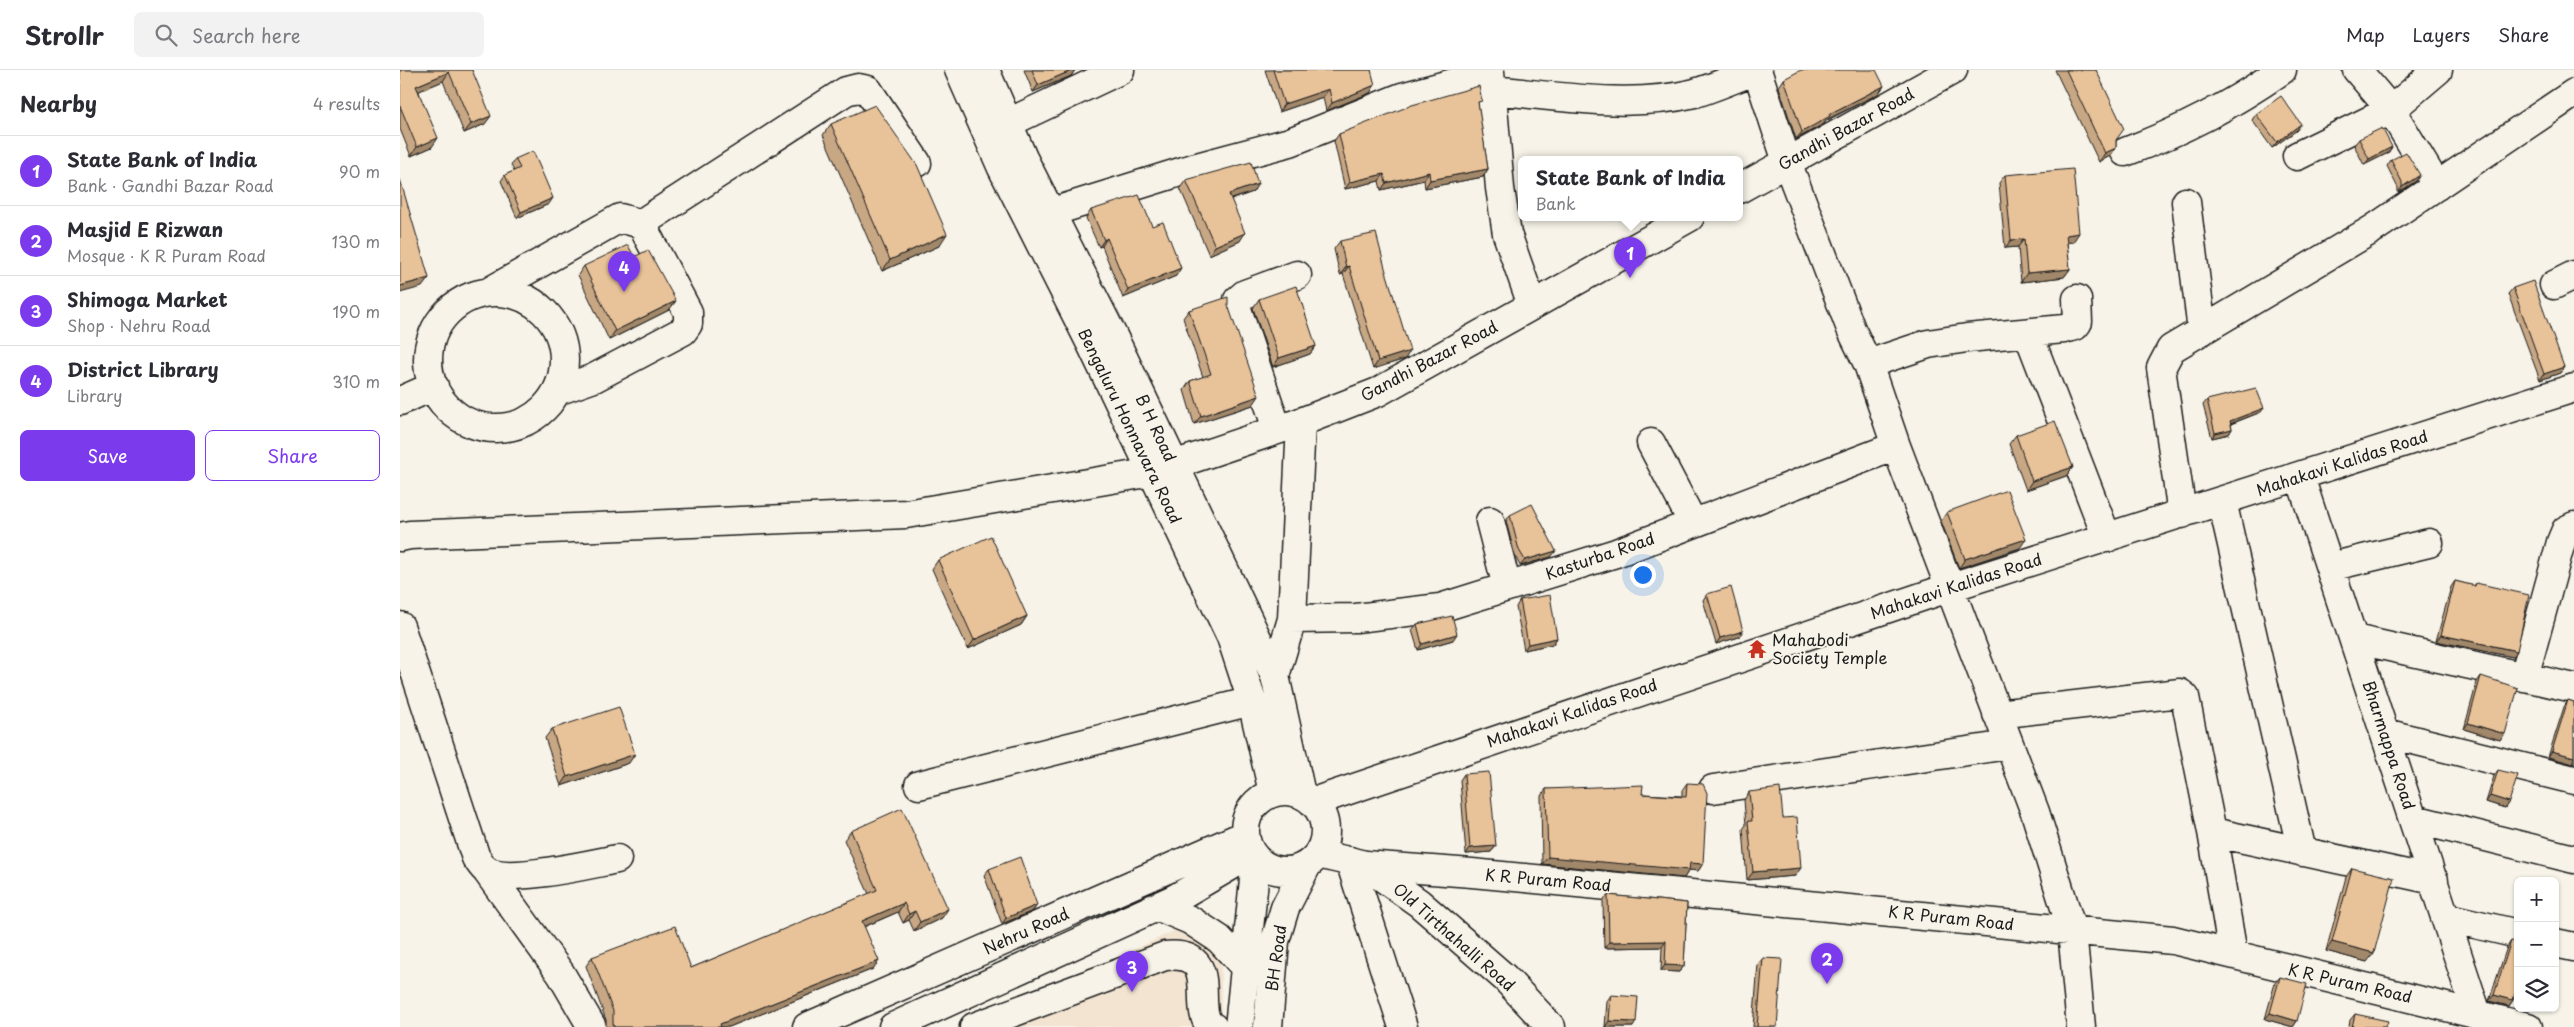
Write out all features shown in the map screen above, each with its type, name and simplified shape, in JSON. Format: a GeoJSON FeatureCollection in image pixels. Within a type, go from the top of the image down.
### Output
{"type":"FeatureCollection","features":[{"type":"Feature","properties":{"kind":"street","name":"Bengaluru Honnavara Road"},"geometry":{"type":"LineString","coordinates":[[959,70],[1002,168],[1163,469],[1231,637],[1252,702],[1273,792]]}},
{"type":"Feature","properties":{"kind":"street","name":"B H Road"},"geometry":{"type":"LineString","coordinates":[[985,70],[1023,158],[1052,212],[1163,469],[1275,676],[1307,798]]}},
{"type":"Feature","properties":{"kind":"street"},"geometry":{"type":"LineString","coordinates":[[1008,123],[1082,78],[1120,70]]}},
{"type":"Feature","properties":{"kind":"street"},"geometry":{"type":"LineString","coordinates":[[1052,212],[1193,168],[1290,142],[1402,97],[1491,78],[1574,98],[1644,100],[1695,93],[1757,70],[1787,162],[1851,329],[1868,364],[1896,446],[1951,586],[2008,744],[2035,812],[2072,930],[2081,1027]]}},
{"type":"Feature","properties":{"kind":"street","name":"Gandhi Bazar Road"},"geometry":{"type":"LineString","coordinates":[[1743,187],[1953,70]]}},
{"type":"Feature","properties":{"kind":"street"},"geometry":{"type":"LineString","coordinates":[[2125,152],[2169,135],[2221,110],[2282,70]]}},
{"type":"Feature","properties":{"kind":"street"},"geometry":{"type":"LineString","coordinates":[[2357,70],[2391,110],[2437,186]]}},
{"type":"Feature","properties":{"kind":"street"},"geometry":{"type":"LineString","coordinates":[[2297,156],[2391,110],[2438,70]]}},
{"type":"Feature","properties":{"kind":"street"},"geometry":{"type":"LineString","coordinates":[[1491,78],[1500,188],[1507,234],[1532,305]]}},
{"type":"Feature","properties":{"kind":"street"},"geometry":{"type":"LineString","coordinates":[[556,391],[594,378],[683,331],[688,324],[688,312],[647,235],[645,225],[648,219],[838,96],[858,88],[868,90],[917,163]]}},
{"type":"Feature","properties":{"kind":"street"},"geometry":{"type":"LineString","coordinates":[[2182,514],[2161,368],[2171,350],[2373,229],[2574,93]]}},
{"type":"Feature","properties":{"kind":"street"},"geometry":{"type":"LineString","coordinates":[[2186,202],[2202,331]]}},
{"type":"Feature","properties":{"kind":"street"},"geometry":{"type":"LineString","coordinates":[[492,290],[518,294],[543,308],[557,328],[562,341],[564,375],[556,391],[544,409],[525,423],[512,427],[487,428],[473,425],[447,408],[429,378],[427,354],[432,332],[452,306],[473,294],[492,290],[620,218],[645,225]]}},
{"type":"Feature","properties":{"kind":"street","name":"Gandhi Bazar Road"},"geometry":{"type":"LineString","coordinates":[[400,537],[410,534],[906,514],[1163,469],[1289,426],[1378,392],[1683,221]]}},
{"type":"Feature","properties":{"kind":"street"},"geometry":{"type":"LineString","coordinates":[[1275,676],[1292,619],[1289,426],[1237,309],[1238,300],[1245,294],[1297,275]]}},
{"type":"Feature","properties":{"kind":"street"},"geometry":{"type":"LineString","coordinates":[[1868,364],[1928,344],[1967,338],[2064,329],[2074,326],[2078,322],[2077,299]]}},
{"type":"Feature","properties":{"kind":"street"},"geometry":{"type":"LineString","coordinates":[[2028,332],[2106,538]]}},
{"type":"Feature","properties":{"kind":"street"},"geometry":{"type":"LineString","coordinates":[[400,401],[434,386]]}},
{"type":"Feature","properties":{"kind":"street","name":"Mahakavi Kalidas Road"},"geometry":{"type":"LineString","coordinates":[[1307,798],[1407,769],[1951,586],[2300,477],[2574,388]]}},
{"type":"Feature","properties":{"kind":"street"},"geometry":{"type":"LineString","coordinates":[[1651,443],[1693,523]]}},
{"type":"Feature","properties":{"kind":"street","name":"Kasturba Road"},"geometry":{"type":"LineString","coordinates":[[1292,619],[1356,618],[1440,608],[1616,553],[1896,446]]}},
{"type":"Feature","properties":{"kind":"street","name":"Bharmappa Road"},"geometry":{"type":"LineString","coordinates":[[2300,477],[2477,1014]]}},
{"type":"Feature","properties":{"kind":"street"},"geometry":{"type":"LineString","coordinates":[[2222,501],[2302,852]]}},
{"type":"Feature","properties":{"kind":"street"},"geometry":{"type":"LineString","coordinates":[[1490,521],[1507,587]]}},
{"type":"Feature","properties":{"kind":"street"},"geometry":{"type":"LineString","coordinates":[[2524,677],[2561,542],[2566,530],[2574,526]]}},
{"type":"Feature","properties":{"kind":"street"},"geometry":{"type":"LineString","coordinates":[[2330,567],[2429,543]]}},
{"type":"Feature","properties":{"kind":"street"},"geometry":{"type":"LineString","coordinates":[[400,626],[476,858],[561,974],[592,1027]]}},
{"type":"Feature","properties":{"kind":"street"},"geometry":{"type":"LineString","coordinates":[[2354,639],[2574,688]]}},
{"type":"Feature","properties":{"kind":"street"},"geometry":{"type":"LineString","coordinates":[[1997,714],[2183,694],[2186,697],[2233,954]]}},
{"type":"Feature","properties":{"kind":"street"},"geometry":{"type":"LineString","coordinates":[[919,785],[1252,702]]}},
{"type":"Feature","properties":{"kind":"street"},"geometry":{"type":"LineString","coordinates":[[2385,733],[2574,780]]}},
{"type":"Feature","properties":{"kind":"street"},"geometry":{"type":"LineString","coordinates":[[1713,789],[2008,744]]}},
{"type":"Feature","properties":{"kind":"street"},"geometry":{"type":"LineString","coordinates":[[1288,790],[1307,798],[1321,814],[1325,827],[1324,842],[1313,860],[1294,871],[1280,872],[1267,868],[1251,849],[1246,821],[1251,808],[1261,798],[1273,792],[1288,790]]}},
{"type":"Feature","properties":{"kind":"street"},"geometry":{"type":"LineString","coordinates":[[2414,819],[2574,859]]}},
{"type":"Feature","properties":{"kind":"street"},"geometry":{"type":"LineString","coordinates":[[2212,832],[2434,880]]}},
{"type":"Feature","properties":{"kind":"street","name":"Nehru Road"},"geometry":{"type":"LineString","coordinates":[[893,1027],[1158,907],[1251,849]]}},
{"type":"Feature","properties":{"kind":"street","name":"Nehru Road"},"geometry":{"type":"LineString","coordinates":[[807,1027],[1251,849]]}},
{"type":"Feature","properties":{"kind":"street","name":"BH Road"},"geometry":{"type":"LineString","coordinates":[[1239,1027],[1245,967],[1251,849]]}},
{"type":"Feature","properties":{"kind":"street"},"geometry":{"type":"LineString","coordinates":[[486,870],[501,874],[528,874],[617,859]]}},
{"type":"Feature","properties":{"kind":"street","name":"BH Road"},"geometry":{"type":"LineString","coordinates":[[1268,1027],[1275,941],[1285,908],[1313,860]]}},
{"type":"Feature","properties":{"kind":"street","name":"Old Tirthahalli Road"},"geometry":{"type":"LineString","coordinates":[[1313,860],[1358,863],[1419,903],[1505,978],[1551,1027]]}},
{"type":"Feature","properties":{"kind":"street"},"geometry":{"type":"LineString","coordinates":[[1358,863],[1404,1027]]}},
{"type":"Feature","properties":{"kind":"street","name":"K R Puram Road"},"geometry":{"type":"LineString","coordinates":[[1358,863],[1501,875],[2173,940],[2528,1027]]}},
{"type":"Feature","properties":{"kind":"street"},"geometry":{"type":"LineString","coordinates":[[1158,907],[1190,920],[1219,938],[1245,967]]}},
{"type":"Feature","properties":{"kind":"street"},"geometry":{"type":"LineString","coordinates":[[2445,917],[2514,933]]}},
{"type":"Feature","properties":{"kind":"street"},"geometry":{"type":"LineString","coordinates":[[2559,944],[2574,947]]}},
{"type":"Feature","properties":{"kind":"street"},"geometry":{"type":"LineString","coordinates":[[974,1027],[1165,956],[1179,955],[1192,960],[1200,969],[1206,1018],[1213,1027]]}},
{"type":"Feature","properties":{"kind":"shaded area"},"geometry":{"type":"Polygon","coordinates":[[[1184,926],[1221,957],[1221,1027],[968,1027],[1184,926]]]}},
{"type":"Feature","properties":{"kind":"building"},"geometry":{"type":"Polygon","coordinates":[[[400,70],[472,70],[491,116],[471,124],[449,72],[416,86],[438,138],[417,147],[400,106],[400,70]]]}},
{"type":"Feature","properties":{"kind":"building"},"geometry":{"type":"Polygon","coordinates":[[[1032,70],[1073,70],[1038,85],[1032,70]]]}},
{"type":"Feature","properties":{"kind":"building"},"geometry":{"type":"Polygon","coordinates":[[[1273,70],[1371,70],[1375,85],[1332,103],[1329,89],[1284,104],[1273,70]]]}},
{"type":"Feature","properties":{"kind":"building"},"geometry":{"type":"Polygon","coordinates":[[[1801,70],[1876,70],[1884,86],[1829,114],[1830,116],[1802,132],[1784,79],[1801,70]]]}},
{"type":"Feature","properties":{"kind":"building"},"geometry":{"type":"Polygon","coordinates":[[[2066,70],[2096,70],[2124,129],[2116,140],[2116,148],[2105,153],[2066,70]]]}},
{"type":"Feature","properties":{"kind":"building"},"geometry":{"type":"Polygon","coordinates":[[[1479,86],[1482,101],[1478,102],[1488,169],[1430,180],[1429,172],[1386,183],[1384,174],[1350,182],[1339,134],[1412,105],[1479,86]]]}},
{"type":"Feature","properties":{"kind":"building"},"geometry":{"type":"Polygon","coordinates":[[[2281,96],[2301,124],[2277,142],[2256,114],[2281,96]]]}},
{"type":"Feature","properties":{"kind":"building"},"geometry":{"type":"Polygon","coordinates":[[[875,105],[917,165],[947,234],[890,260],[831,124],[875,105]]]}},
{"type":"Feature","properties":{"kind":"building"},"geometry":{"type":"Polygon","coordinates":[[[2382,128],[2392,147],[2369,159],[2359,139],[2382,128]]]}},
{"type":"Feature","properties":{"kind":"building"},"geometry":{"type":"Polygon","coordinates":[[[533,151],[553,198],[521,212],[505,175],[520,168],[515,159],[533,151]]]}},
{"type":"Feature","properties":{"kind":"building"},"geometry":{"type":"Polygon","coordinates":[[[2406,152],[2420,175],[2402,187],[2402,182],[2391,160],[2406,152]]]}},
{"type":"Feature","properties":{"kind":"building"},"geometry":{"type":"Polygon","coordinates":[[[1251,162],[1258,184],[1229,194],[1245,233],[1215,246],[1186,180],[1251,162]]]}},
{"type":"Feature","properties":{"kind":"building"},"geometry":{"type":"Polygon","coordinates":[[[2073,169],[2079,233],[2066,235],[2070,269],[2027,273],[2024,239],[2011,240],[2005,175],[2073,169]]]}},
{"type":"Feature","properties":{"kind":"building"},"geometry":{"type":"Polygon","coordinates":[[[400,179],[429,278],[400,286],[400,179]]]}},
{"type":"Feature","properties":{"kind":"building"},"geometry":{"type":"Polygon","coordinates":[[[1139,195],[1152,226],[1163,222],[1181,268],[1128,290],[1107,238],[1104,240],[1091,210],[1139,195]]]}},
{"type":"Feature","properties":{"kind":"building"},"geometry":{"type":"Polygon","coordinates":[[[1376,233],[1410,351],[1378,361],[1349,266],[1346,267],[1340,241],[1376,233]]]}},
{"type":"Feature","properties":{"kind":"building"},"geometry":{"type":"Polygon","coordinates":[[[628,245],[634,257],[648,250],[676,301],[615,331],[584,266],[628,245]]]}},
{"type":"Feature","properties":{"kind":"building"},"geometry":{"type":"Polygon","coordinates":[[[2533,281],[2564,367],[2544,374],[2513,288],[2533,281]]]}},
{"type":"Feature","properties":{"kind":"building"},"geometry":{"type":"Polygon","coordinates":[[[1296,286],[1316,346],[1279,358],[1259,299],[1296,286]]]}},
{"type":"Feature","properties":{"kind":"building"},"geometry":{"type":"Polygon","coordinates":[[[1228,297],[1228,305],[1259,396],[1201,416],[1190,381],[1211,374],[1189,310],[1228,297]]]}},
{"type":"Feature","properties":{"kind":"building"},"geometry":{"type":"Polygon","coordinates":[[[2256,388],[2264,408],[2230,421],[2232,429],[2215,433],[2207,400],[2256,388]]]}},
{"type":"Feature","properties":{"kind":"building"},"geometry":{"type":"Polygon","coordinates":[[[2055,421],[2073,467],[2032,481],[2016,435],[2055,421]]]}},
{"type":"Feature","properties":{"kind":"building"},"geometry":{"type":"Polygon","coordinates":[[[2007,490],[2026,539],[1965,559],[1947,512],[2007,490]]]}},
{"type":"Feature","properties":{"kind":"building"},"geometry":{"type":"Polygon","coordinates":[[[1532,504],[1556,551],[1525,560],[1519,550],[1510,515],[1532,504]]]}},
{"type":"Feature","properties":{"kind":"building"},"geometry":{"type":"Polygon","coordinates":[[[991,536],[1027,616],[974,640],[938,560],[991,536]]]}},
{"type":"Feature","properties":{"kind":"building"},"geometry":{"type":"Polygon","coordinates":[[[2455,581],[2475,586],[2476,583],[2529,595],[2517,651],[2441,635],[2455,581]]]}},
{"type":"Feature","properties":{"kind":"building"},"geometry":{"type":"Polygon","coordinates":[[[1731,587],[1743,631],[1720,638],[1707,594],[1731,587]]]}},
{"type":"Feature","properties":{"kind":"building"},"geometry":{"type":"Polygon","coordinates":[[[1550,595],[1557,638],[1528,644],[1520,600],[1550,595]]]}},
{"type":"Feature","properties":{"kind":"building"},"geometry":{"type":"Polygon","coordinates":[[[1452,616],[1457,634],[1422,644],[1417,624],[1452,616]]]}},
{"type":"Feature","properties":{"kind":"building"},"geometry":{"type":"Polygon","coordinates":[[[2481,676],[2518,688],[2505,734],[2468,723],[2481,676]]]}},
{"type":"Feature","properties":{"kind":"building"},"geometry":{"type":"Polygon","coordinates":[[[2568,700],[2574,702],[2574,757],[2552,751],[2568,700]]]}},
{"type":"Feature","properties":{"kind":"building"},"geometry":{"type":"Polygon","coordinates":[[[619,707],[635,754],[567,777],[552,729],[619,707]]]}},
{"type":"Feature","properties":{"kind":"building"},"geometry":{"type":"Polygon","coordinates":[[[2498,770],[2518,775],[2509,802],[2490,796],[2498,770]]]}},
{"type":"Feature","properties":{"kind":"building"},"geometry":{"type":"Polygon","coordinates":[[[1489,772],[1496,846],[1470,848],[1464,774],[1489,772]]]}},
{"type":"Feature","properties":{"kind":"building"},"geometry":{"type":"Polygon","coordinates":[[[1687,783],[1703,784],[1707,793],[1703,864],[1690,863],[1689,870],[1548,857],[1546,789],[1643,785],[1642,794],[1686,797],[1687,783]]]}},
{"type":"Feature","properties":{"kind":"building"},"geometry":{"type":"Polygon","coordinates":[[[1780,788],[1783,818],[1797,817],[1801,868],[1753,872],[1748,821],[1752,821],[1749,792],[1780,788]]]}},
{"type":"Feature","properties":{"kind":"building"},"geometry":{"type":"Polygon","coordinates":[[[902,808],[948,909],[920,922],[915,911],[909,914],[904,903],[862,921],[879,961],[720,1024],[721,1027],[614,1027],[613,1011],[592,957],[675,926],[691,968],[877,890],[851,831],[902,808]]]}},
{"type":"Feature","properties":{"kind":"building"},"geometry":{"type":"Polygon","coordinates":[[[1020,857],[1037,905],[1006,918],[989,869],[1020,857]]]}},
{"type":"Feature","properties":{"kind":"building"},"geometry":{"type":"Polygon","coordinates":[[[2352,868],[2394,878],[2374,953],[2332,942],[2352,868]]]}},
{"type":"Feature","properties":{"kind":"building"},"geometry":{"type":"Polygon","coordinates":[[[1608,895],[1687,903],[1684,966],[1665,965],[1666,941],[1609,942],[1608,895]]]}},
{"type":"Feature","properties":{"kind":"building"},"geometry":{"type":"Polygon","coordinates":[[[2511,941],[2514,941],[2513,1000],[2494,995],[2511,941]]]}},
{"type":"Feature","properties":{"kind":"building"},"geometry":{"type":"Polygon","coordinates":[[[1763,958],[1782,959],[1777,1027],[1757,1027],[1763,958]]]}},
{"type":"Feature","properties":{"kind":"building"},"geometry":{"type":"Polygon","coordinates":[[[2280,977],[2307,984],[2297,1021],[2270,1013],[2280,977]]]}},
{"type":"Feature","properties":{"kind":"building"},"geometry":{"type":"Polygon","coordinates":[[[1611,995],[1638,997],[1636,1022],[1609,1021],[1611,995]]]}},
{"type":"Feature","properties":{"kind":"building"},"geometry":{"type":"Polygon","coordinates":[[[2355,1014],[2388,1021],[2386,1027],[2352,1027],[2355,1014]]]}},
{"type":"Feature","properties":{"kind":"place","name":"State Bank of India"},"geometry":{"type":"Point","coordinates":[1630,278]}},
{"type":"Feature","properties":{"kind":"place","name":"District Library"},"geometry":{"type":"Point","coordinates":[624,292]}},
{"type":"Feature","properties":{"kind":"place","name":"Mahabodi Society Temple"},"geometry":{"type":"Point","coordinates":[1757,649]}},
{"type":"Feature","properties":{"kind":"place","name":"Masjid E Rizwan"},"geometry":{"type":"Point","coordinates":[1827,984]}},
{"type":"Feature","properties":{"kind":"place","name":"Shimoga Market"},"geometry":{"type":"Point","coordinates":[1132,992]}}]}
